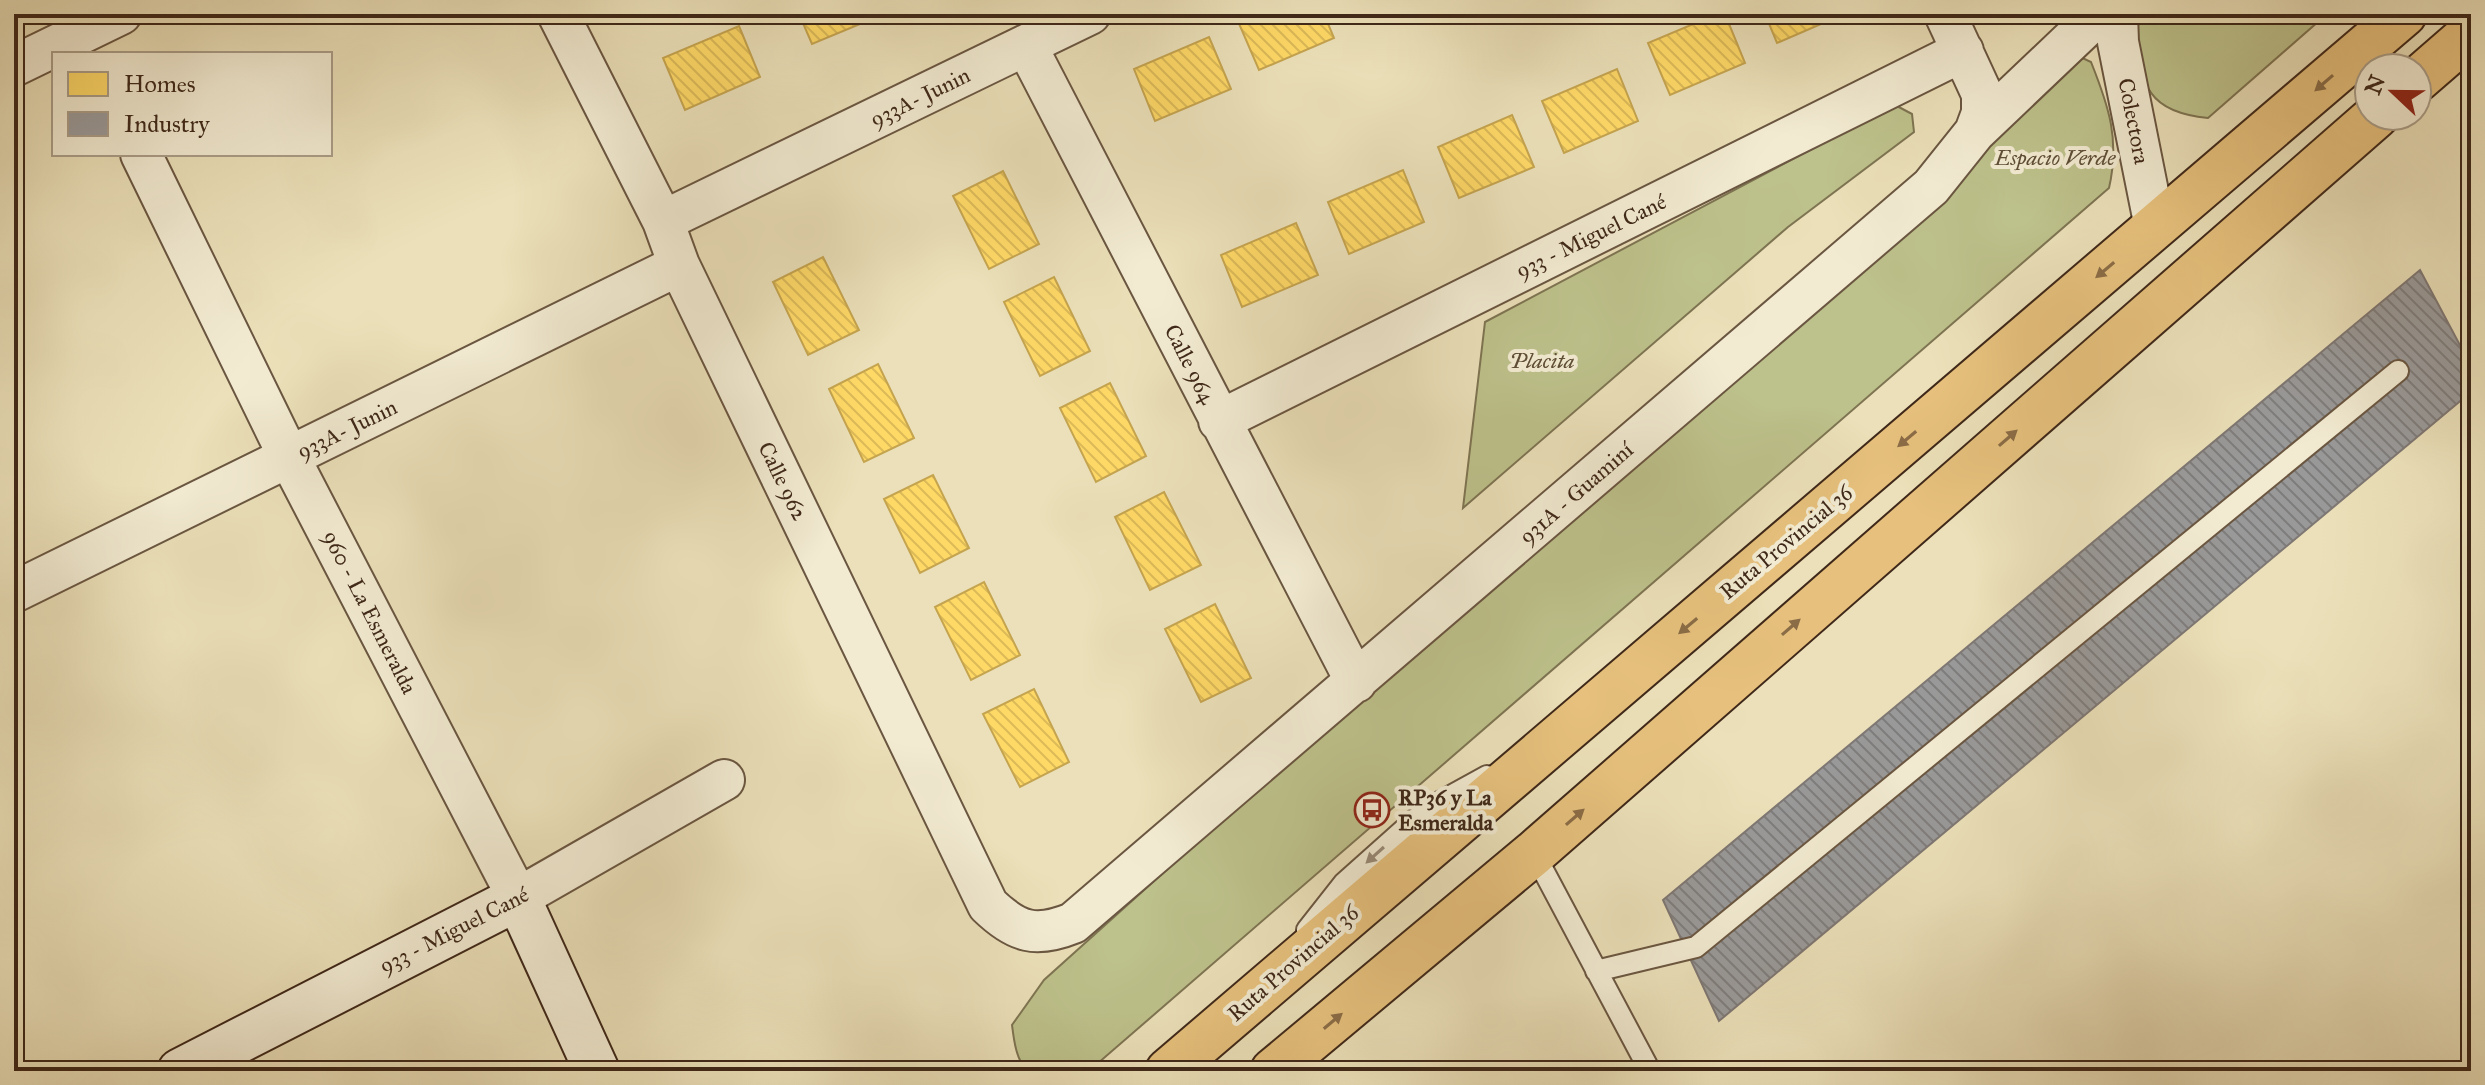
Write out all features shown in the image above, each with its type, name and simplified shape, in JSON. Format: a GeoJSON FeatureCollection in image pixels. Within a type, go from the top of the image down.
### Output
{"type":"FeatureCollection","features":[{"type":"Feature","properties":{"kind":"main road","name":"Ruta Provincial 36"},"geometry":{"type":"LineString","coordinates":[[1168,1071],[2404,14]]}},
{"type":"Feature","properties":{"kind":"main road"},"geometry":{"type":"LineString","coordinates":[[2433,66],[2471,33]]}},
{"type":"Feature","properties":{"kind":"main road"},"geometry":{"type":"LineString","coordinates":[[1273,1071],[1534,853],[2358,132]]}},
{"type":"Feature","properties":{"kind":"street"},"geometry":{"type":"LineString","coordinates":[[14,66],[121,14]]}},
{"type":"Feature","properties":{"kind":"street","name":"Calle 962"},"geometry":{"type":"LineString","coordinates":[[558,14],[663,221],[679,265],[988,905],[1007,923],[1027,931]]}},
{"type":"Feature","properties":{"kind":"street","name":"933A- Junin"},"geometry":{"type":"LineString","coordinates":[[663,221],[1090,14]]}},
{"type":"Feature","properties":{"kind":"street"},"geometry":{"type":"LineString","coordinates":[[1945,14],[1982,94],[1982,113],[1975,132]]}},
{"type":"Feature","properties":{"kind":"street","name":"931A - Guaminí"},"geometry":{"type":"LineString","coordinates":[[1027,931],[1049,933],[1073,923],[1356,682],[1931,187],[1975,132],[2099,14]]}},
{"type":"Feature","properties":{"kind":"street","name":"Colectora"},"geometry":{"type":"LineString","coordinates":[[2117,14],[2118,42],[2155,227]]}},
{"type":"Feature","properties":{"kind":"street","name":"Calle 964"},"geometry":{"type":"LineString","coordinates":[[1026,45],[1356,682]]}},
{"type":"Feature","properties":{"kind":"street","name":"933 - Miguel Cané"},"geometry":{"type":"LineString","coordinates":[[1219,421],[1963,51]]}},
{"type":"Feature","properties":{"kind":"street","name":"960 - La Esmeralda"},"geometry":{"type":"LineString","coordinates":[[142,156],[289,457],[518,898],[597,1071]]}},
{"type":"Feature","properties":{"kind":"street","name":"933A- Junin"},"geometry":{"type":"LineString","coordinates":[[14,592],[679,265]]}},
{"type":"Feature","properties":{"kind":"street","name":"933 - Miguel Cané"},"geometry":{"type":"LineString","coordinates":[[180,1071],[518,898],[724,780]]}},
{"type":"Feature","properties":{"kind":"lane"},"geometry":{"type":"LineString","coordinates":[[1596,971],[1696,947],[2398,371]]}},
{"type":"Feature","properties":{"kind":"lane"},"geometry":{"type":"LineString","coordinates":[[1534,853],[1650,1071]]}},
{"type":"Feature","properties":{"kind":"green space"},"geometry":{"type":"Polygon","coordinates":[[[1989,14],[2040,14],[2015,23],[1989,14]]]}},
{"type":"Feature","properties":{"kind":"green space","name":"Espacio Verde"},"geometry":{"type":"Polygon","coordinates":[[[2133,14],[2327,14],[2208,118],[2184,114],[2155,98],[2142,71],[2133,14]]]}},
{"type":"Feature","properties":{"kind":"green space","name":"Espacio Verde"},"geometry":{"type":"Polygon","coordinates":[[[2074,54],[2091,62],[2108,109],[2113,139],[2109,188],[1097,1064],[1084,1071],[1027,1071],[1018,1055],[1012,1025],[1044,980],[2074,54]]]}},
{"type":"Feature","properties":{"kind":"green space","name":"Placita"},"geometry":{"type":"Polygon","coordinates":[[[1895,105],[1912,114],[1914,132],[1788,227],[1463,508],[1485,322],[1895,105]]]}},
{"type":"Feature","properties":{"kind":"building: Homes"},"geometry":{"type":"Polygon","coordinates":[[[799,14],[884,14],[812,44],[799,14]]]}},
{"type":"Feature","properties":{"kind":"building: Homes"},"geometry":{"type":"Polygon","coordinates":[[[1248,14],[1324,14],[1334,38],[1259,70],[1237,19],[1248,14]]]}},
{"type":"Feature","properties":{"kind":"building: Homes"},"geometry":{"type":"Polygon","coordinates":[[[1717,14],[1725,14],[1745,63],[1670,95],[1648,43],[1717,14]]]}},
{"type":"Feature","properties":{"kind":"building: Homes"},"geometry":{"type":"Polygon","coordinates":[[[1765,14],[1844,14],[1777,43],[1765,14]]]}},
{"type":"Feature","properties":{"kind":"building: Homes"},"geometry":{"type":"Polygon","coordinates":[[[739,26],[760,77],[685,110],[663,58],[739,26]]]}},
{"type":"Feature","properties":{"kind":"building: Homes"},"geometry":{"type":"Polygon","coordinates":[[[1209,37],[1231,89],[1155,121],[1134,69],[1209,37]]]}},
{"type":"Feature","properties":{"kind":"building: Homes"},"geometry":{"type":"Polygon","coordinates":[[[1617,69],[1638,121],[1564,153],[1542,101],[1617,69]]]}},
{"type":"Feature","properties":{"kind":"building: Homes"},"geometry":{"type":"Polygon","coordinates":[[[1512,115],[1534,167],[1459,198],[1438,147],[1512,115]]]}},
{"type":"Feature","properties":{"kind":"building: Homes"},"geometry":{"type":"Polygon","coordinates":[[[1403,170],[1424,222],[1349,254],[1328,202],[1403,170]]]}},
{"type":"Feature","properties":{"kind":"building: Homes"},"geometry":{"type":"Polygon","coordinates":[[[1003,171],[1039,244],[989,269],[953,196],[1003,171]]]}},
{"type":"Feature","properties":{"kind":"building: Homes"},"geometry":{"type":"Polygon","coordinates":[[[1296,223],[1318,275],[1242,307],[1221,255],[1296,223]]]}},
{"type":"Feature","properties":{"kind":"building: Homes"},"geometry":{"type":"Polygon","coordinates":[[[823,257],[859,330],[808,355],[773,282],[823,257]]]}},
{"type":"Feature","properties":{"kind":"building: Homes"},"geometry":{"type":"Polygon","coordinates":[[[1054,277],[1090,351],[1040,376],[1004,302],[1054,277]]]}},
{"type":"Feature","properties":{"kind":"building: Homes"},"geometry":{"type":"Polygon","coordinates":[[[878,364],[914,438],[864,462],[829,389],[878,364]]]}},
{"type":"Feature","properties":{"kind":"building: Homes"},"geometry":{"type":"Polygon","coordinates":[[[1110,383],[1146,456],[1096,482],[1060,408],[1110,383]]]}},
{"type":"Feature","properties":{"kind":"building: Homes"},"geometry":{"type":"Polygon","coordinates":[[[933,475],[969,548],[920,573],[884,499],[933,475]]]}},
{"type":"Feature","properties":{"kind":"building: Homes"},"geometry":{"type":"Polygon","coordinates":[[[1164,492],[1201,565],[1150,590],[1115,517],[1164,492]]]}},
{"type":"Feature","properties":{"kind":"building: Homes"},"geometry":{"type":"Polygon","coordinates":[[[984,582],[1020,655],[971,680],[935,607],[984,582]]]}},
{"type":"Feature","properties":{"kind":"building: Homes"},"geometry":{"type":"Polygon","coordinates":[[[1215,604],[1251,678],[1201,702],[1165,629],[1215,604]]]}},
{"type":"Feature","properties":{"kind":"building: Homes"},"geometry":{"type":"Polygon","coordinates":[[[1034,689],[1069,762],[1020,787],[983,714],[1034,689]]]}},
{"type":"Feature","properties":{"kind":"building: Industry"},"geometry":{"type":"Polygon","coordinates":[[[2420,270],[2471,366],[2471,392],[1719,1021],[1663,900],[2420,270]]]}},
{"type":"Feature","properties":{"kind":"place","name":"RP36 y La Esmeralda"},"geometry":{"type":"Point","coordinates":[1372,810]}}]}
